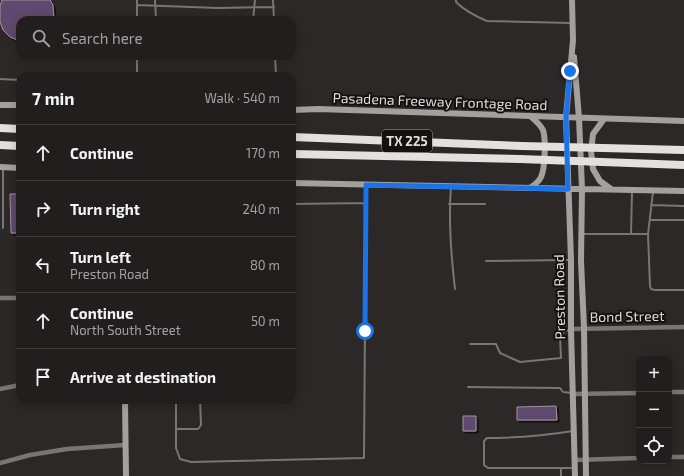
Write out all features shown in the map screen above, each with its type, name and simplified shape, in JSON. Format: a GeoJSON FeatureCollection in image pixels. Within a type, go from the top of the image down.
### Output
{"type":"FeatureCollection","features":[{"type":"Feature","properties":{"kind":"highway"},"geometry":{"type":"LineString","coordinates":[[0,128],[16,129]]}},
{"type":"Feature","properties":{"kind":"highway","name":"TX 225"},"geometry":{"type":"LineString","coordinates":[[296,137],[522,146],[684,150]]}},
{"type":"Feature","properties":{"kind":"highway"},"geometry":{"type":"LineString","coordinates":[[0,145],[16,146]]}},
{"type":"Feature","properties":{"kind":"highway","name":"TX 225"},"geometry":{"type":"LineString","coordinates":[[296,154],[684,165]]}},
{"type":"Feature","properties":{"kind":"main road"},"geometry":{"type":"LineString","coordinates":[[572,0],[573,40]]}},
{"type":"Feature","properties":{"kind":"main road","name":"Preston Road"},"geometry":{"type":"LineString","coordinates":[[573,40],[566,117],[571,260],[571,329],[575,476]]}},
{"type":"Feature","properties":{"kind":"main road","name":"Preston Road"},"geometry":{"type":"LineString","coordinates":[[573,40],[579,118],[582,189],[581,261],[584,328],[586,476]]}},
{"type":"Feature","properties":{"kind":"main road"},"geometry":{"type":"LineString","coordinates":[[0,104],[16,105]]}},
{"type":"Feature","properties":{"kind":"main road","name":"Pasadena Freeway Frontage Road"},"geometry":{"type":"LineString","coordinates":[[296,110],[326,109],[684,121]]}},
{"type":"Feature","properties":{"kind":"main road"},"geometry":{"type":"LineString","coordinates":[[530,116],[539,124],[544,136],[543,169],[541,178],[530,188]]}},
{"type":"Feature","properties":{"kind":"main road"},"geometry":{"type":"LineString","coordinates":[[604,119],[593,134],[591,151],[593,170],[600,181],[611,189]]}},
{"type":"Feature","properties":{"kind":"main road"},"geometry":{"type":"LineString","coordinates":[[2,168],[16,168]]}},
{"type":"Feature","properties":{"kind":"main road"},"geometry":{"type":"LineString","coordinates":[[296,183],[684,191]]}},
{"type":"Feature","properties":{"kind":"main road"},"geometry":{"type":"LineString","coordinates":[[571,260],[581,261]]}},
{"type":"Feature","properties":{"kind":"main road"},"geometry":{"type":"LineString","coordinates":[[125,404],[126,476]]}},
{"type":"Feature","properties":{"kind":"street"},"geometry":{"type":"LineString","coordinates":[[0,298],[16,298]]}},
{"type":"Feature","properties":{"kind":"street","name":"Bond Street"},"geometry":{"type":"LineString","coordinates":[[571,329],[684,326]]}},
{"type":"Feature","properties":{"kind":"street"},"geometry":{"type":"LineString","coordinates":[[0,389],[16,386]]}},
{"type":"Feature","properties":{"kind":"street"},"geometry":{"type":"LineString","coordinates":[[672,392],[684,392]]}},
{"type":"Feature","properties":{"kind":"street"},"geometry":{"type":"LineString","coordinates":[[573,394],[636,393]]}},
{"type":"Feature","properties":{"kind":"street"},"geometry":{"type":"LineString","coordinates":[[0,463],[30,455],[67,449],[125,444]]}},
{"type":"Feature","properties":{"kind":"street"},"geometry":{"type":"LineString","coordinates":[[672,457],[684,457]]}},
{"type":"Feature","properties":{"kind":"street"},"geometry":{"type":"LineString","coordinates":[[575,460],[636,458]]}},
{"type":"Feature","properties":{"kind":"lane"},"geometry":{"type":"LineString","coordinates":[[137,0],[137,16]]}},
{"type":"Feature","properties":{"kind":"lane"},"geometry":{"type":"LineString","coordinates":[[155,0],[156,16]]}},
{"type":"Feature","properties":{"kind":"lane"},"geometry":{"type":"LineString","coordinates":[[254,16],[255,0]]}},
{"type":"Feature","properties":{"kind":"lane"},"geometry":{"type":"LineString","coordinates":[[273,0],[274,16]]}},
{"type":"Feature","properties":{"kind":"lane"},"geometry":{"type":"LineString","coordinates":[[456,0],[456,2],[463,9],[487,21],[572,23]]}},
{"type":"Feature","properties":{"kind":"lane"},"geometry":{"type":"LineString","coordinates":[[137,5],[218,8],[274,7]]}},
{"type":"Feature","properties":{"kind":"lane"},"geometry":{"type":"LineString","coordinates":[[137,60],[137,72]]}},
{"type":"Feature","properties":{"kind":"lane"},"geometry":{"type":"LineString","coordinates":[[275,60],[276,72]]}},
{"type":"Feature","properties":{"kind":"lane"},"geometry":{"type":"LineString","coordinates":[[0,79],[16,80]]}},
{"type":"Feature","properties":{"kind":"lane"},"geometry":{"type":"LineString","coordinates":[[2,168],[2,228]]}},
{"type":"Feature","properties":{"kind":"lane"},"geometry":{"type":"LineString","coordinates":[[176,404],[176,448],[180,459],[191,462],[364,458],[366,185]]}},
{"type":"Feature","properties":{"kind":"lane"},"geometry":{"type":"LineString","coordinates":[[451,187],[449,204],[450,247],[455,289]]}},
{"type":"Feature","properties":{"kind":"lane"},"geometry":{"type":"LineString","coordinates":[[631,234],[632,190]]}},
{"type":"Feature","properties":{"kind":"lane"},"geometry":{"type":"LineString","coordinates":[[653,190],[648,234],[650,286],[651,289],[655,290],[684,290]]}},
{"type":"Feature","properties":{"kind":"lane"},"geometry":{"type":"LineString","coordinates":[[296,204],[366,203]]}},
{"type":"Feature","properties":{"kind":"lane"},"geometry":{"type":"LineString","coordinates":[[449,204],[485,204]]}},
{"type":"Feature","properties":{"kind":"lane"},"geometry":{"type":"LineString","coordinates":[[651,205],[684,206]]}},
{"type":"Feature","properties":{"kind":"lane"},"geometry":{"type":"LineString","coordinates":[[650,220],[684,220]]}},
{"type":"Feature","properties":{"kind":"lane"},"geometry":{"type":"LineString","coordinates":[[581,234],[648,234]]}},
{"type":"Feature","properties":{"kind":"lane"},"geometry":{"type":"LineString","coordinates":[[486,261],[571,260]]}},
{"type":"Feature","properties":{"kind":"lane"},"geometry":{"type":"LineString","coordinates":[[470,344],[496,344],[500,353],[520,362],[561,358],[560,336],[565,331],[571,329]]}},
{"type":"Feature","properties":{"kind":"lane"},"geometry":{"type":"LineString","coordinates":[[468,387],[560,388],[563,392],[573,394]]}},
{"type":"Feature","properties":{"kind":"lane"},"geometry":{"type":"LineString","coordinates":[[176,429],[198,429],[201,425],[200,404]]}},
{"type":"Feature","properties":{"kind":"lane"},"geometry":{"type":"LineString","coordinates":[[574,430],[546,436],[525,438],[487,438],[484,440],[484,465],[488,468],[575,468]]}},
{"type":"Feature","properties":{"kind":"lane"},"geometry":{"type":"LineString","coordinates":[[561,468],[561,476]]}},
{"type":"Feature","properties":{"kind":"building"},"geometry":{"type":"Polygon","coordinates":[[[2,0],[50,0],[53,5],[54,16],[16,16],[16,39],[10,37],[3,30],[0,22],[0,6],[2,0]]]}},
{"type":"Feature","properties":{"kind":"building"},"geometry":{"type":"Polygon","coordinates":[[[10,194],[16,194],[16,233],[11,233],[10,194]]]}},
{"type":"Feature","properties":{"kind":"building"},"geometry":{"type":"Polygon","coordinates":[[[556,406],[557,420],[517,420],[517,407],[556,406]]]}},
{"type":"Feature","properties":{"kind":"building"},"geometry":{"type":"Polygon","coordinates":[[[463,416],[476,416],[476,431],[463,431],[463,416]]]}},
{"type":"Feature","properties":{"kind":"route"},"geometry":{"type":"LineString","coordinates":[[365,331],[366,185],[568,189],[566,117],[570,71]]}}]}
